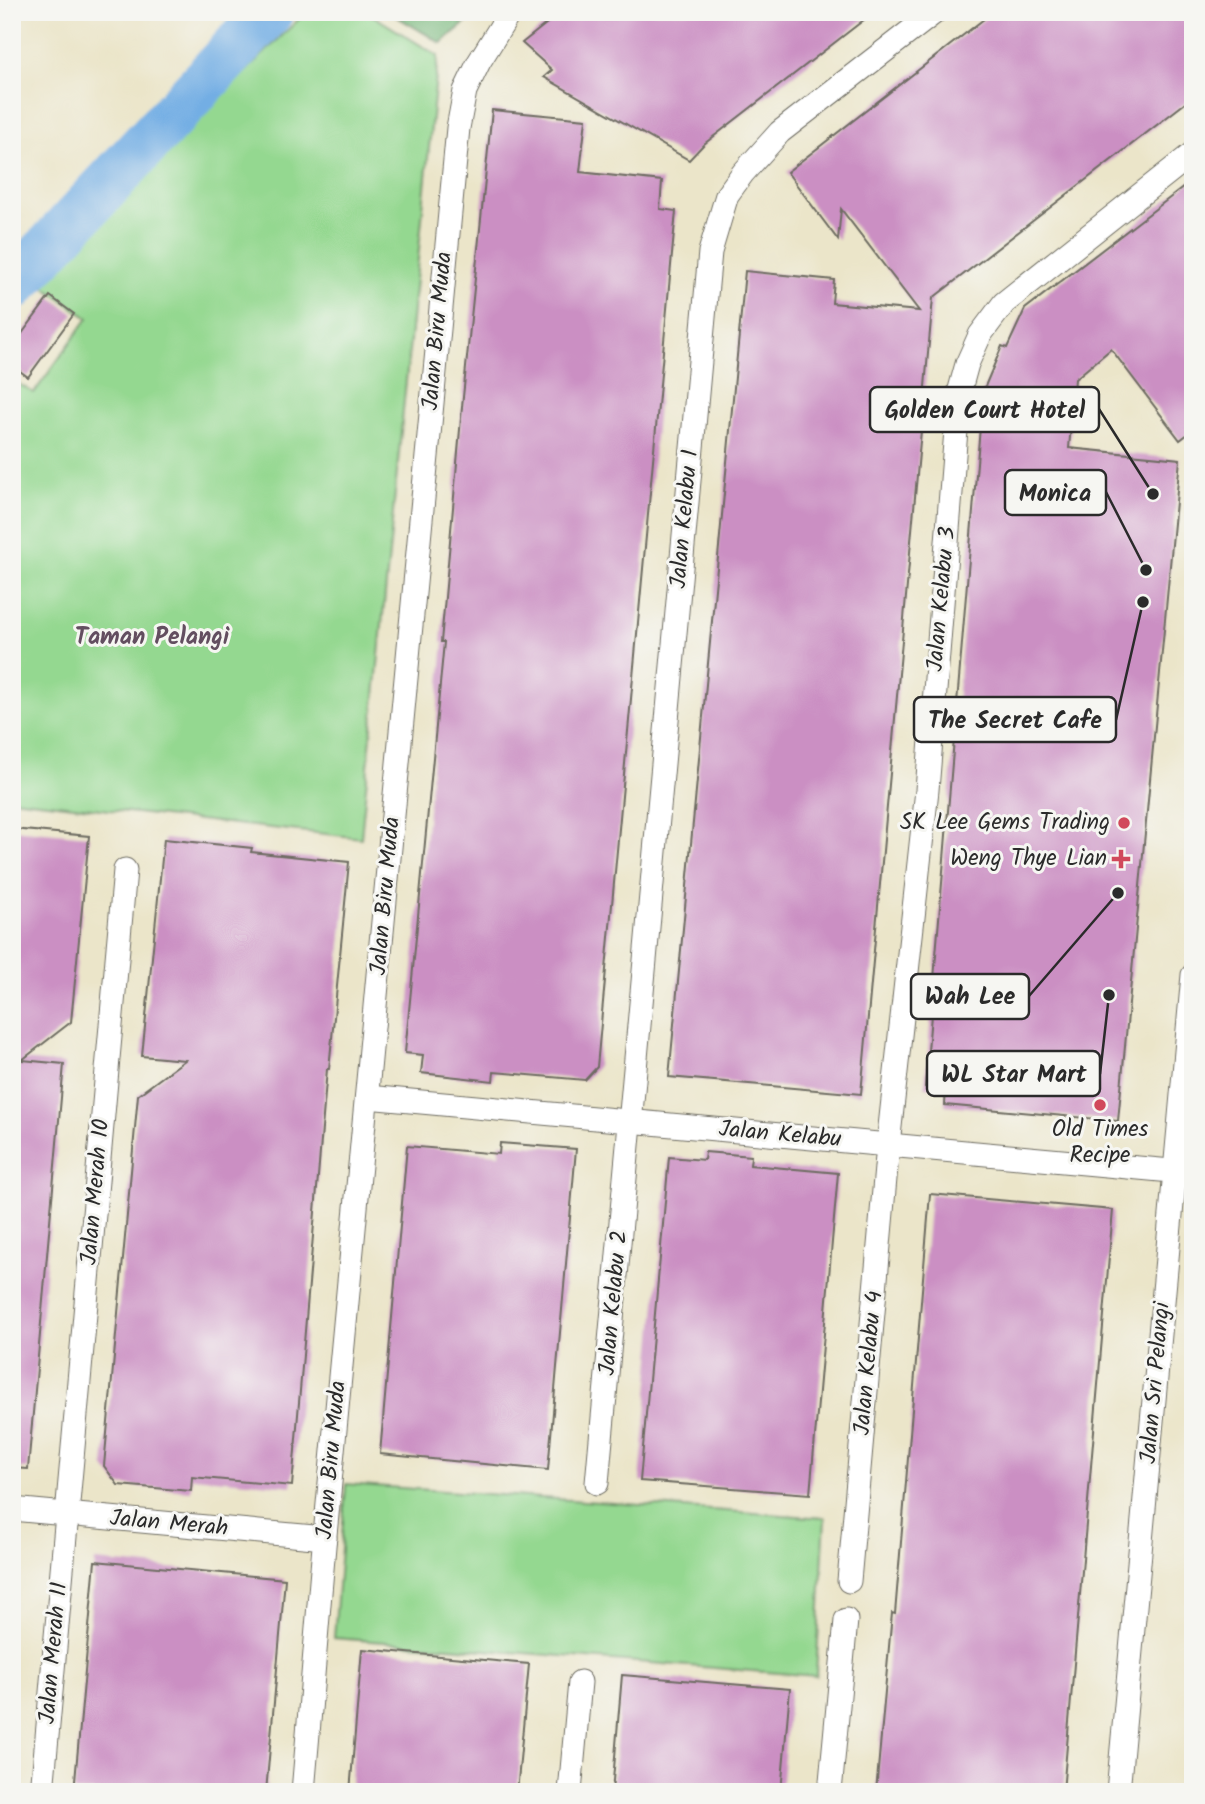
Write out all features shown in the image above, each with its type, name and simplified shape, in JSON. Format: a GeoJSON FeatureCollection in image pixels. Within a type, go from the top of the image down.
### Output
{"type":"FeatureCollection","features":[{"type":"Feature","properties":{"kind":"street","name":"Jalan Biru Muda"},"geometry":{"type":"LineString","coordinates":[[303,1792],[458,128],[465,90],[510,12]]}},
{"type":"Feature","properties":{"kind":"street","name":"Jalan Kelabu 1"},"geometry":{"type":"LineString","coordinates":[[630,1122],[708,266],[717,224],[727,195],[780,132],[935,12]]}},
{"type":"Feature","properties":{"kind":"street","name":"Jalan Kelabu 3"},"geometry":{"type":"LineString","coordinates":[[888,1145],[927,790],[959,393],[967,364],[980,335],[1004,303],[1193,153]]}},
{"type":"Feature","properties":{"kind":"street","name":"Jalan Merah 10"},"geometry":{"type":"LineString","coordinates":[[67,1514],[125,870]]}},
{"type":"Feature","properties":{"kind":"street","name":"Jalan Sri Pelangi"},"geometry":{"type":"LineString","coordinates":[[1118,1792],[1184,1172],[1193,975]]}},
{"type":"Feature","properties":{"kind":"street","name":"Jalan Kelabu"},"geometry":{"type":"LineString","coordinates":[[367,1097],[1184,1172]]}},
{"type":"Feature","properties":{"kind":"street","name":"Jalan Kelabu 2"},"geometry":{"type":"LineString","coordinates":[[597,1483],[630,1122]]}},
{"type":"Feature","properties":{"kind":"street","name":"Jalan Kelabu 4"},"geometry":{"type":"LineString","coordinates":[[849,1581],[888,1145]]}},
{"type":"Feature","properties":{"kind":"street","name":"Jalan Merah"},"geometry":{"type":"LineString","coordinates":[[12,1509],[325,1538]]}},
{"type":"Feature","properties":{"kind":"street","name":"Jalan Merah 11"},"geometry":{"type":"LineString","coordinates":[[42,1792],[67,1514]]}},
{"type":"Feature","properties":{"kind":"street"},"geometry":{"type":"LineString","coordinates":[[830,1792],[846,1620]]}},
{"type":"Feature","properties":{"kind":"street"},"geometry":{"type":"LineString","coordinates":[[570,1792],[580,1682]]}},
{"type":"Feature","properties":{"kind":"green space"},"geometry":{"type":"Polygon","coordinates":[[[306,12],[367,12],[438,56],[361,838],[12,799],[12,380],[34,393],[88,318],[34,280],[306,12]]]}},
{"type":"Feature","properties":{"kind":"green space"},"geometry":{"type":"Polygon","coordinates":[[[389,12],[479,12],[441,43],[389,12]]]}},
{"type":"Feature","properties":{"kind":"green space"},"geometry":{"type":"Polygon","coordinates":[[[346,1484],[825,1518],[816,1676],[334,1638],[346,1484]]]}},
{"type":"Feature","properties":{"kind":"building"},"geometry":{"type":"Polygon","coordinates":[[[561,12],[874,12],[704,144],[689,160],[544,77],[552,70],[522,43],[561,12]]]}},
{"type":"Feature","properties":{"kind":"building"},"geometry":{"type":"Polygon","coordinates":[[[993,12],[1193,12],[1193,97],[933,298],[861,1094],[669,1077],[745,271],[834,280],[832,303],[919,311],[841,209],[838,240],[787,172],[993,12]]]}},
{"type":"Feature","properties":{"kind":"building"},"geometry":{"type":"Polygon","coordinates":[[[492,110],[586,119],[580,172],[662,181],[660,209],[676,211],[597,1067],[585,1080],[494,1072],[493,1081],[421,1073],[423,1055],[405,1053],[444,642],[441,642],[462,407],[492,110]]]}},
{"type":"Feature","properties":{"kind":"building"},"geometry":{"type":"Polygon","coordinates":[[[1193,180],[1193,430],[1180,440],[1111,349],[1075,379],[1069,448],[1180,459],[1118,1121],[945,1105],[946,1088],[925,1087],[983,391],[1002,346],[1007,348],[1025,309],[1193,180]]]}},
{"type":"Feature","properties":{"kind":"building"},"geometry":{"type":"Polygon","coordinates":[[[50,296],[74,314],[28,377],[12,365],[12,347],[50,296]]]}},
{"type":"Feature","properties":{"kind":"building"},"geometry":{"type":"Polygon","coordinates":[[[12,829],[89,836],[71,1022],[22,1060],[64,1064],[28,1469],[12,1468],[12,829]]]}},
{"type":"Feature","properties":{"kind":"building"},"geometry":{"type":"Polygon","coordinates":[[[164,839],[252,848],[251,852],[349,862],[327,1069],[292,1486],[192,1477],[191,1491],[118,1485],[104,1466],[138,1095],[185,1060],[142,1056],[164,839]]]}},
{"type":"Feature","properties":{"kind":"building"},"geometry":{"type":"Polygon","coordinates":[[[500,1143],[576,1149],[548,1470],[380,1454],[407,1146],[499,1154],[500,1143]]]}},
{"type":"Feature","properties":{"kind":"building"},"geometry":{"type":"Polygon","coordinates":[[[705,1152],[751,1156],[750,1165],[838,1173],[810,1494],[640,1481],[669,1157],[704,1160],[705,1152]]]}},
{"type":"Feature","properties":{"kind":"building"},"geometry":{"type":"Polygon","coordinates":[[[930,1194],[1113,1210],[1063,1792],[876,1792],[892,1613],[895,1614],[930,1194]]]}},
{"type":"Feature","properties":{"kind":"building"},"geometry":{"type":"Polygon","coordinates":[[[95,1561],[285,1579],[266,1792],[74,1792],[95,1561]]]}},
{"type":"Feature","properties":{"kind":"building"},"geometry":{"type":"Polygon","coordinates":[[[362,1649],[529,1664],[517,1792],[350,1792],[362,1649]]]}},
{"type":"Feature","properties":{"kind":"building"},"geometry":{"type":"Polygon","coordinates":[[[622,1675],[790,1689],[781,1792],[612,1792],[622,1675]]]}},
{"type":"Feature","properties":{"kind":"waterway"},"geometry":{"type":"LineString","coordinates":[[12,287],[269,12]]}},
{"type":"Feature","properties":{"kind":"place","name":"Golden Court Hotel"},"geometry":{"type":"Point","coordinates":[1153,494]}},
{"type":"Feature","properties":{"kind":"place","name":"Monica"},"geometry":{"type":"Point","coordinates":[1146,570]}},
{"type":"Feature","properties":{"kind":"place","name":"The Secret Cafe"},"geometry":{"type":"Point","coordinates":[1143,602]}},
{"type":"Feature","properties":{"kind":"place","name":"SK Lee Gems Trading"},"geometry":{"type":"Point","coordinates":[1124,823]}},
{"type":"Feature","properties":{"kind":"place","name":"Weng Thye Lian"},"geometry":{"type":"Point","coordinates":[1121,859]}},
{"type":"Feature","properties":{"kind":"place","name":"Wah Lee"},"geometry":{"type":"Point","coordinates":[1118,893]}},
{"type":"Feature","properties":{"kind":"place","name":"WL Star Mart"},"geometry":{"type":"Point","coordinates":[1109,995]}},
{"type":"Feature","properties":{"kind":"place","name":"Old Times Recipe"},"geometry":{"type":"Point","coordinates":[1100,1105]}},
{"type":"Feature","properties":{"kind":"district","name":"Taman Pelangi"},"geometry":{"type":"Point","coordinates":[152,637]}}]}
